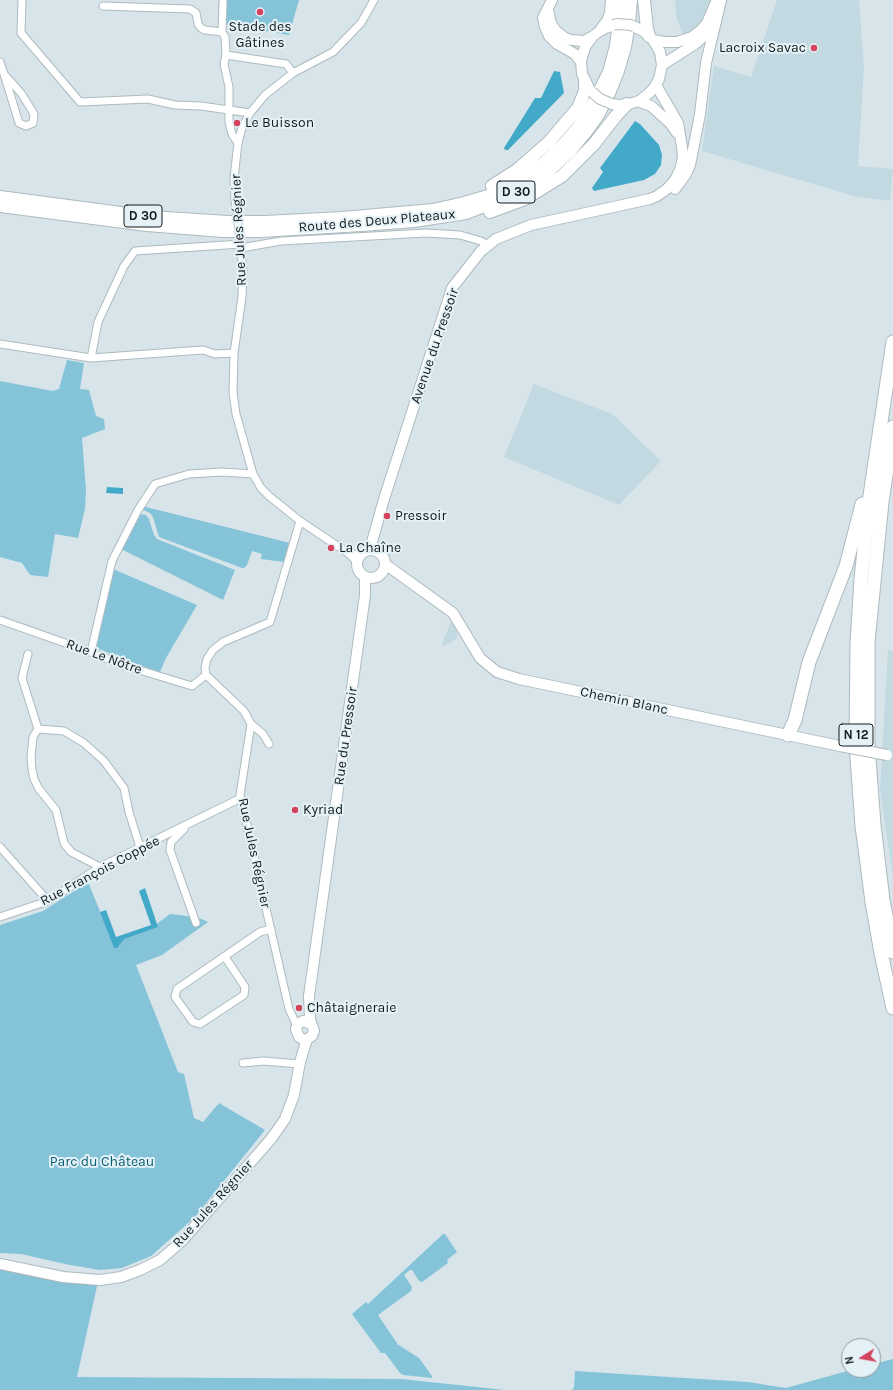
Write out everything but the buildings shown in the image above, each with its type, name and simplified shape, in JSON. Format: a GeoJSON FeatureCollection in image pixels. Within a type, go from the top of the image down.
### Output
{"type":"FeatureCollection","features":[{"type":"Feature","properties":{"kind":"highway","name":"N 12"},"geometry":{"type":"LineString","coordinates":[[893,342],[870,502],[862,571],[857,644],[856,744],[862,826],[872,902],[880,953],[893,1008]]}},
{"type":"Feature","properties":{"kind":"highway","name":"N 12"},"geometry":{"type":"LineString","coordinates":[[893,427],[882,502],[868,642],[868,744],[875,832],[883,900],[893,952]]}},
{"type":"Feature","properties":{"kind":"highway"},"geometry":{"type":"LineString","coordinates":[[788,735],[795,720],[809,662],[846,566],[868,478],[876,460]]}},
{"type":"Feature","properties":{"kind":"main road"},"geometry":{"type":"LineString","coordinates":[[603,30],[611,13],[612,0]]}},
{"type":"Feature","properties":{"kind":"main road","name":"Route des Deux Plateaux"},"geometry":{"type":"LineString","coordinates":[[0,197],[126,214],[177,219],[228,222],[265,222],[342,218],[433,210],[488,196],[504,189],[545,162],[563,145],[579,126],[602,88],[609,72],[616,46],[622,0]]}},
{"type":"Feature","properties":{"kind":"main road","name":"Route des Deux Plateaux"},"geometry":{"type":"LineString","coordinates":[[0,206],[147,226],[217,230],[286,230],[414,221],[466,213],[511,196],[552,168],[585,134],[598,115],[618,71],[625,47],[631,0]]}},
{"type":"Feature","properties":{"kind":"main road"},"geometry":{"type":"LineString","coordinates":[[644,0],[647,29],[651,38]]}},
{"type":"Feature","properties":{"kind":"main road"},"geometry":{"type":"LineString","coordinates":[[342,218],[357,211],[429,204],[463,197],[500,182],[517,170],[549,142],[578,108],[589,87]]}},
{"type":"Feature","properties":{"kind":"main road"},"geometry":{"type":"LineString","coordinates":[[414,221],[428,224],[470,217],[503,208],[526,199],[562,176],[579,161],[620,110],[633,103]]}},
{"type":"Feature","properties":{"kind":"street"},"geometry":{"type":"LineString","coordinates":[[22,0],[21,33],[80,102],[148,99],[175,105],[250,113]]}},
{"type":"Feature","properties":{"kind":"street","name":"Rue Jules Régnier"},"geometry":{"type":"LineString","coordinates":[[358,558],[300,521],[268,496],[261,488],[254,474],[242,438],[236,414],[233,392],[234,353],[242,297],[243,271],[234,178],[238,143],[242,128],[250,113],[265,95],[294,73],[333,52],[361,23],[374,0]]}},
{"type":"Feature","properties":{"kind":"street"},"geometry":{"type":"LineString","coordinates":[[651,38],[664,42],[677,42],[692,37],[707,23],[716,0]]}},
{"type":"Feature","properties":{"kind":"street"},"geometry":{"type":"LineString","coordinates":[[662,65],[705,36],[714,22],[721,0]]}},
{"type":"Feature","properties":{"kind":"street","name":"Avenue du Pressoir"},"geometry":{"type":"LineString","coordinates":[[588,213],[604,215],[657,203],[670,195],[680,184],[686,174],[692,152],[700,114],[706,63],[721,0]]}},
{"type":"Feature","properties":{"kind":"street"},"geometry":{"type":"LineString","coordinates":[[223,2],[222,32],[226,37],[226,55],[224,64],[229,87],[229,122],[232,134],[238,143]]}},
{"type":"Feature","properties":{"kind":"street"},"geometry":{"type":"LineString","coordinates":[[550,4],[551,24],[560,35],[571,40],[584,41],[603,30],[631,25],[643,30],[651,38],[660,52],[662,65],[659,79],[648,95],[633,103],[612,104],[600,99],[589,87],[582,74],[581,62],[585,47],[603,30]]}},
{"type":"Feature","properties":{"kind":"street"},"geometry":{"type":"LineString","coordinates":[[550,4],[544,18],[545,27],[549,36],[557,44],[576,54],[581,62]]}},
{"type":"Feature","properties":{"kind":"street"},"geometry":{"type":"LineString","coordinates":[[103,6],[190,9],[196,13],[198,24],[201,28],[222,32]]}},
{"type":"Feature","properties":{"kind":"street"},"geometry":{"type":"LineString","coordinates":[[226,55],[286,64],[294,73]]}},
{"type":"Feature","properties":{"kind":"street"},"geometry":{"type":"LineString","coordinates":[[0,62],[19,123],[26,126],[33,123],[34,114],[21,93],[4,74]]}},
{"type":"Feature","properties":{"kind":"street","name":"D 30"},"geometry":{"type":"LineString","coordinates":[[656,85],[678,123],[680,137]]}},
{"type":"Feature","properties":{"kind":"street","name":"D 30"},"geometry":{"type":"LineString","coordinates":[[633,103],[651,106],[670,123],[680,137]]}},
{"type":"Feature","properties":{"kind":"street","name":"Avenue du Pressoir"},"geometry":{"type":"LineString","coordinates":[[374,550],[374,534],[384,499],[452,288],[480,252],[496,239],[531,225],[643,201],[657,196],[675,180],[680,170],[683,157],[680,137]]}},
{"type":"Feature","properties":{"kind":"street"},"geometry":{"type":"LineString","coordinates":[[91,358],[98,322],[124,266],[135,250],[375,235],[432,233],[469,237],[481,241],[488,246]]}},
{"type":"Feature","properties":{"kind":"street"},"geometry":{"type":"LineString","coordinates":[[469,237],[480,252]]}},
{"type":"Feature","properties":{"kind":"street"},"geometry":{"type":"LineString","coordinates":[[0,344],[91,358],[203,350],[215,354],[234,353]]}},
{"type":"Feature","properties":{"kind":"street"},"geometry":{"type":"LineString","coordinates":[[91,652],[112,561],[138,510],[155,484],[189,474],[222,472],[254,474]]}},
{"type":"Feature","properties":{"kind":"street"},"geometry":{"type":"LineString","coordinates":[[269,744],[263,734],[251,724],[244,711],[206,675],[205,668],[207,660],[213,650],[224,642],[270,622],[300,521]]}},
{"type":"Feature","properties":{"kind":"street"},"geometry":{"type":"LineString","coordinates":[[366,550],[374,550],[382,555],[377,573],[358,571],[358,558],[366,550]]}},
{"type":"Feature","properties":{"kind":"street","name":"Chemin Blanc"},"geometry":{"type":"LineString","coordinates":[[377,573],[397,573],[453,614],[480,658],[497,672],[519,679],[890,756]]}},
{"type":"Feature","properties":{"kind":"street","name":"Rue du Pressoir"},"geometry":{"type":"LineString","coordinates":[[311,1024],[309,1014],[309,996],[365,595],[377,573]]}},
{"type":"Feature","properties":{"kind":"street","name":"Rue Le Nôtre"},"geometry":{"type":"LineString","coordinates":[[0,620],[126,666],[192,686],[206,675]]}},
{"type":"Feature","properties":{"kind":"street"},"geometry":{"type":"LineString","coordinates":[[28,654],[22,678],[38,729],[33,737],[31,757],[34,779],[39,789],[56,810],[64,843],[71,852],[100,867]]}},
{"type":"Feature","properties":{"kind":"street","name":"Rue Jules Régnier"},"geometry":{"type":"LineString","coordinates":[[251,724],[240,798],[289,1009],[299,1024]]}},
{"type":"Feature","properties":{"kind":"street"},"geometry":{"type":"LineString","coordinates":[[38,729],[64,731],[84,743],[104,761],[124,788],[140,847]]}},
{"type":"Feature","properties":{"kind":"street","name":"Rue François Coppée"},"geometry":{"type":"LineString","coordinates":[[0,917],[48,901],[100,867],[190,824],[240,798]]}},
{"type":"Feature","properties":{"kind":"street"},"geometry":{"type":"LineString","coordinates":[[190,824],[171,842],[170,850],[196,923]]}},
{"type":"Feature","properties":{"kind":"street"},"geometry":{"type":"LineString","coordinates":[[0,847],[48,901]]}},
{"type":"Feature","properties":{"kind":"street"},"geometry":{"type":"LineString","coordinates":[[225,957],[245,987],[244,995],[200,1024],[193,1022],[176,997],[177,989],[260,932],[271,929]]}},
{"type":"Feature","properties":{"kind":"street","name":"Rue du Pressoir"},"geometry":{"type":"LineString","coordinates":[[299,1024],[309,996]]}},
{"type":"Feature","properties":{"kind":"street"},"geometry":{"type":"LineString","coordinates":[[306,1021],[311,1024],[314,1031],[312,1036],[303,1038],[296,1032],[299,1024],[306,1021]]}},
{"type":"Feature","properties":{"kind":"street"},"geometry":{"type":"LineString","coordinates":[[243,1063],[263,1061],[299,1063],[303,1038]]}},
{"type":"Feature","properties":{"kind":"street","name":"Rue Jules Régnier"},"geometry":{"type":"LineString","coordinates":[[0,1264],[63,1277],[100,1280],[140,1270],[160,1260],[182,1241],[271,1140],[285,1119],[290,1107],[294,1095],[299,1063]]}},
{"type":"Feature","properties":{"kind":"shaded area"},"geometry":{"type":"Polygon","coordinates":[[[675,0],[713,0],[708,16],[693,34],[683,35],[676,16],[675,0]]]}},
{"type":"Feature","properties":{"kind":"shaded area"},"geometry":{"type":"Polygon","coordinates":[[[777,0],[859,0],[864,67],[858,166],[893,169],[890,201],[857,197],[702,151],[714,66],[751,77],[777,0]]]}},
{"type":"Feature","properties":{"kind":"shaded area"},"geometry":{"type":"Polygon","coordinates":[[[554,71],[560,72],[564,93],[508,150],[505,150],[504,148],[535,98],[541,98],[554,71]]]}},
{"type":"Feature","properties":{"kind":"shaded area"},"geometry":{"type":"Polygon","coordinates":[[[635,121],[640,124],[659,145],[662,155],[661,165],[655,174],[644,180],[594,191],[592,188],[603,172],[600,168],[635,121]]]}},
{"type":"Feature","properties":{"kind":"shaded area"},"geometry":{"type":"Polygon","coordinates":[[[534,384],[612,414],[661,461],[619,505],[504,457],[534,384]]]}},
{"type":"Feature","properties":{"kind":"shaded area"},"geometry":{"type":"Polygon","coordinates":[[[107,487],[123,488],[123,494],[106,493],[107,487]]]}},
{"type":"Feature","properties":{"kind":"shaded area"},"geometry":{"type":"Polygon","coordinates":[[[451,622],[457,630],[457,638],[448,644],[441,646],[451,622]]]}},
{"type":"Feature","properties":{"kind":"shaded area"},"geometry":{"type":"Polygon","coordinates":[[[888,650],[893,652],[893,879],[880,789],[888,650]]]}},
{"type":"Feature","properties":{"kind":"shaded area"},"geometry":{"type":"Polygon","coordinates":[[[145,888],[158,927],[124,939],[117,948],[114,948],[100,912],[106,910],[116,937],[151,925],[139,891],[145,888]]]}},
{"type":"Feature","properties":{"kind":"green space","name":"Stade des Gâtines"},"geometry":{"type":"Polygon","coordinates":[[[225,0],[299,0],[289,35],[225,24],[225,0]]]}},
{"type":"Feature","properties":{"kind":"green space"},"geometry":{"type":"Polygon","coordinates":[[[67,360],[84,363],[80,389],[89,390],[96,416],[104,419],[105,429],[82,438],[86,490],[85,509],[78,538],[55,534],[48,577],[30,575],[22,563],[0,557],[0,381],[53,391],[59,389],[67,360]]]}},
{"type":"Feature","properties":{"kind":"green space"},"geometry":{"type":"Polygon","coordinates":[[[142,506],[290,543],[284,562],[261,559],[262,554],[252,551],[247,565],[242,568],[159,537],[153,517],[150,513],[141,509],[142,506]]]}},
{"type":"Feature","properties":{"kind":"green space"},"geometry":{"type":"Polygon","coordinates":[[[139,514],[146,515],[149,519],[154,535],[157,539],[235,570],[223,600],[121,549],[139,514]]]}},
{"type":"Feature","properties":{"kind":"green space"},"geometry":{"type":"Polygon","coordinates":[[[113,569],[197,605],[166,658],[160,672],[99,649],[96,644],[113,569]]]}},
{"type":"Feature","properties":{"kind":"green space","name":"Parc du Château"},"geometry":{"type":"Polygon","coordinates":[[[88,882],[112,940],[154,926],[170,914],[199,918],[208,922],[162,955],[136,965],[178,1072],[184,1074],[194,1118],[203,1122],[219,1103],[265,1130],[194,1218],[151,1256],[122,1268],[100,1270],[21,1254],[0,1253],[0,925],[43,911],[88,882]]]}},
{"type":"Feature","properties":{"kind":"green space"},"geometry":{"type":"Polygon","coordinates":[[[443,1234],[445,1234],[457,1252],[447,1260],[448,1263],[422,1282],[419,1281],[412,1270],[410,1270],[404,1275],[412,1287],[411,1291],[378,1315],[397,1344],[419,1358],[432,1378],[403,1375],[385,1353],[381,1353],[352,1314],[366,1302],[368,1304],[443,1234]]]}},
{"type":"Feature","properties":{"kind":"green space"},"geometry":{"type":"Polygon","coordinates":[[[0,1266],[99,1277],[77,1377],[401,1379],[505,1390],[0,1390],[0,1266]]]}},
{"type":"Feature","properties":{"kind":"green space"},"geometry":{"type":"Polygon","coordinates":[[[893,1359],[893,1390],[571,1390],[574,1388],[575,1371],[748,1382],[786,1388],[841,1373],[841,1378],[881,1378],[881,1362],[893,1359]]]}},
{"type":"Feature","properties":{"kind":"place","name":"Stade des Gâtines"},"geometry":{"type":"Point","coordinates":[260,12]}},
{"type":"Feature","properties":{"kind":"place","name":"Lacroix Savac"},"geometry":{"type":"Point","coordinates":[814,48]}},
{"type":"Feature","properties":{"kind":"place","name":"Le Buisson"},"geometry":{"type":"Point","coordinates":[237,123]}},
{"type":"Feature","properties":{"kind":"place","name":"Pressoir"},"geometry":{"type":"Point","coordinates":[387,516]}},
{"type":"Feature","properties":{"kind":"place","name":"La Chaîne"},"geometry":{"type":"Point","coordinates":[331,548]}},
{"type":"Feature","properties":{"kind":"place","name":"Kyriad"},"geometry":{"type":"Point","coordinates":[295,810]}},
{"type":"Feature","properties":{"kind":"place","name":"Châtaigneraie"},"geometry":{"type":"Point","coordinates":[299,1008]}}]}
